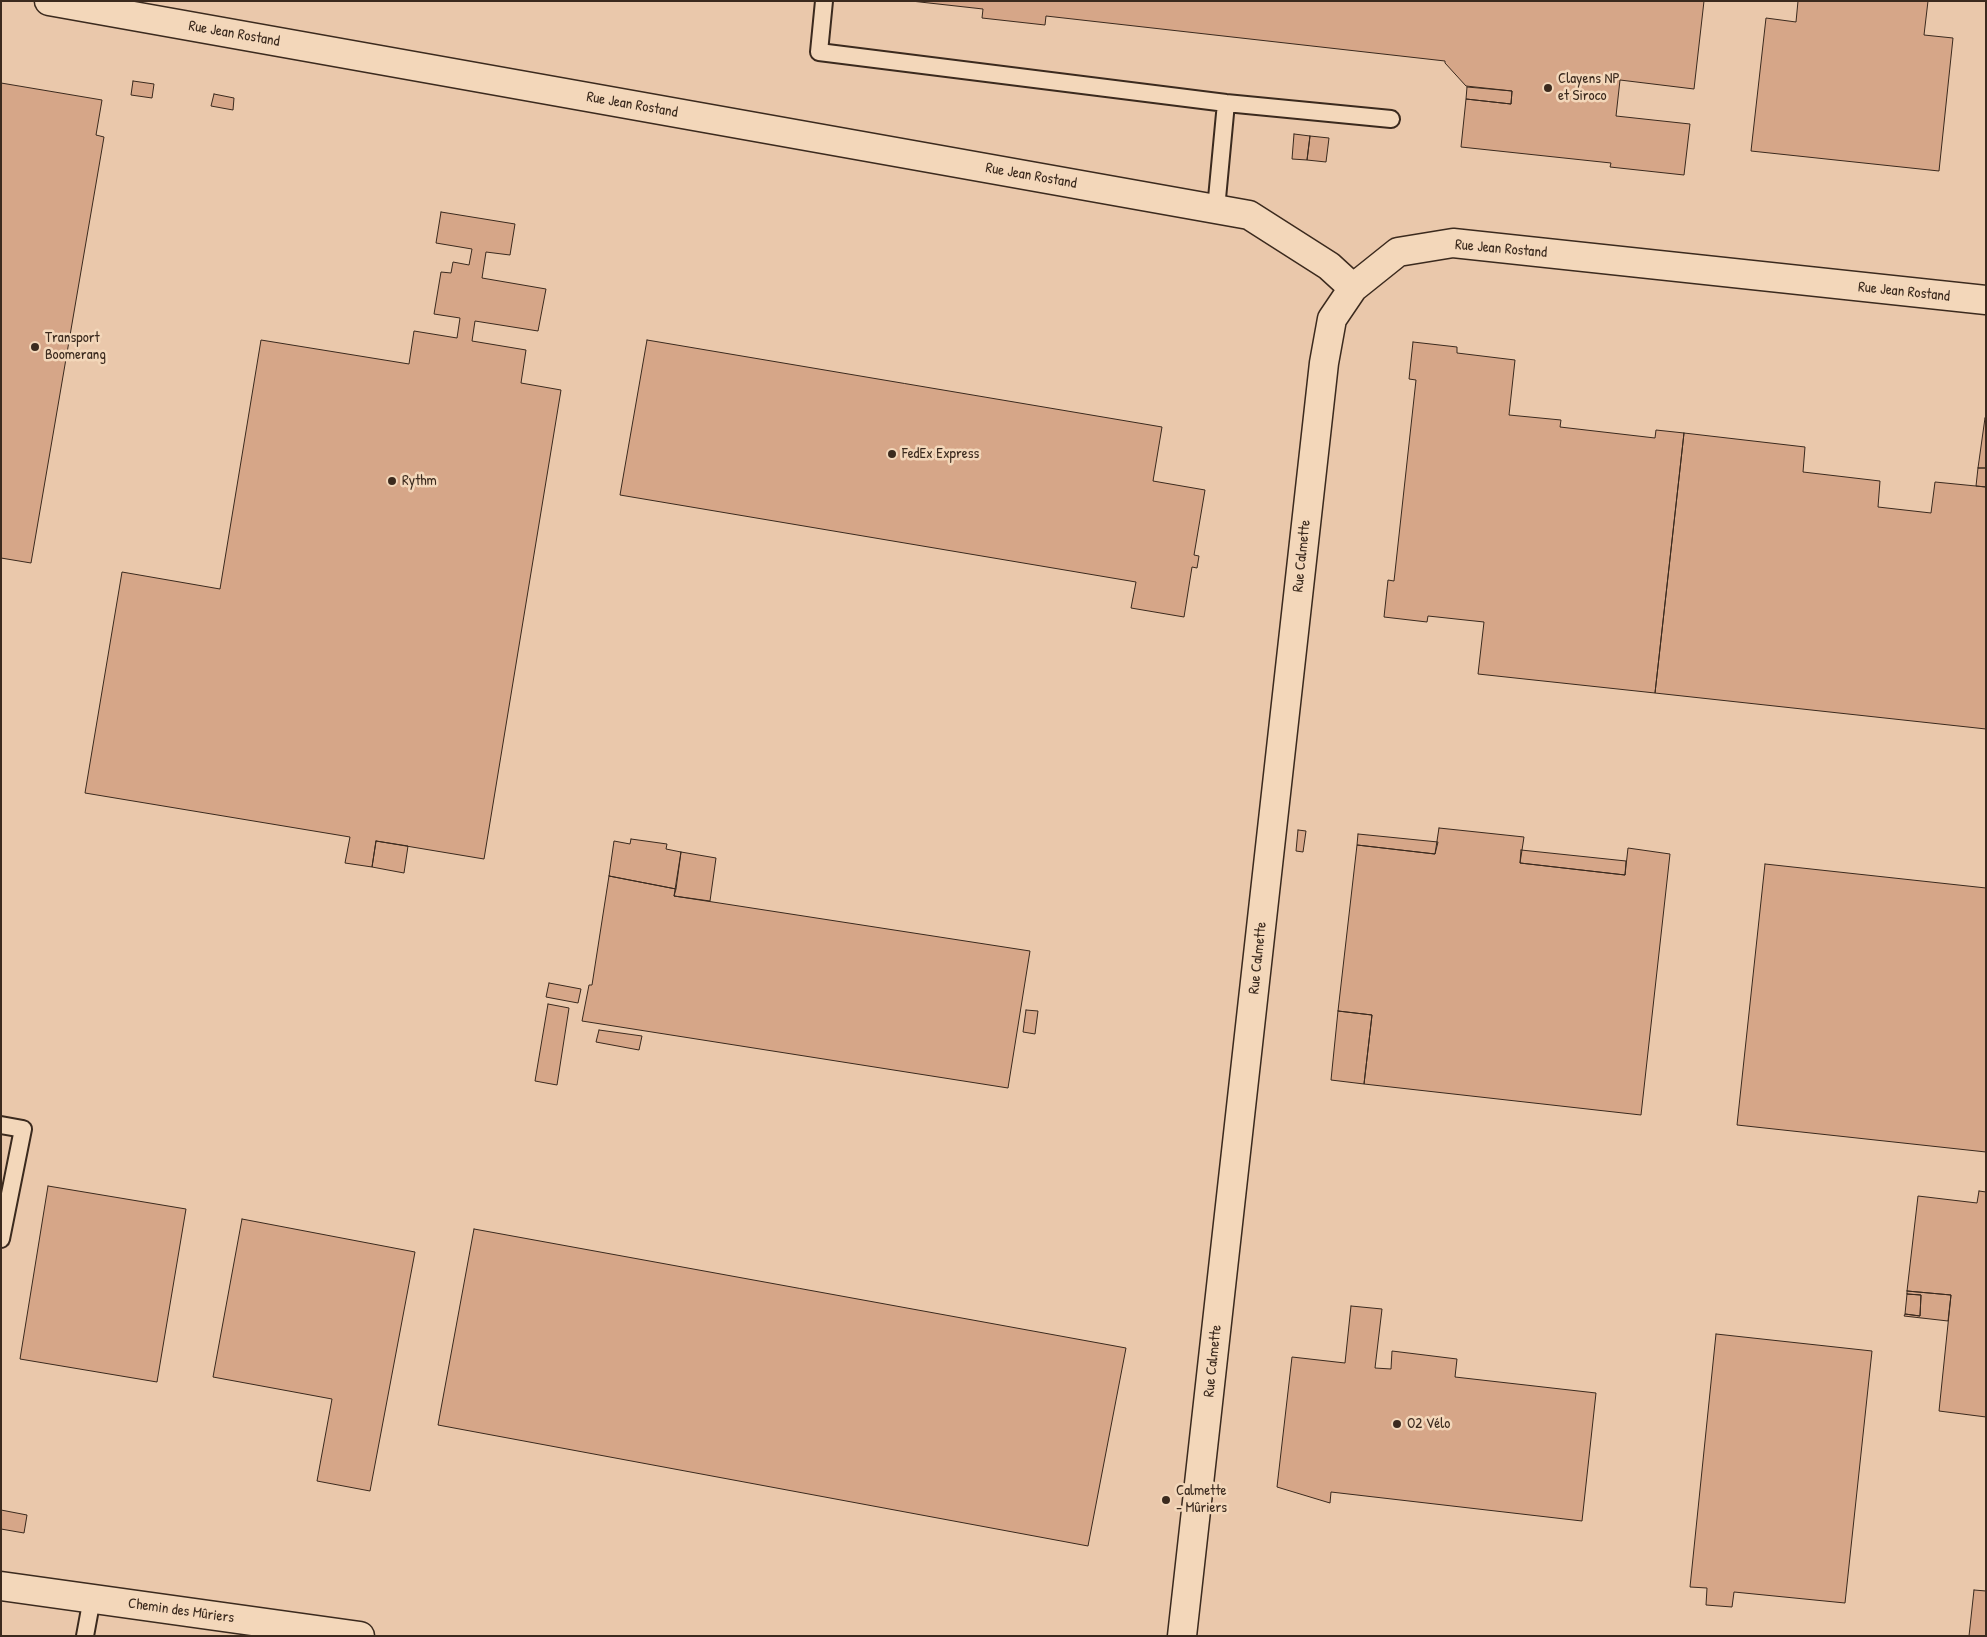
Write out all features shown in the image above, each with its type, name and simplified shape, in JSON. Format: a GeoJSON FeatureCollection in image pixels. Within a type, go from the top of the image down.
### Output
{"type":"FeatureCollection","features":[{"type":"Feature","properties":{"kind":"street","name":"Rue Jean Rostand"},"geometry":{"type":"LineString","coordinates":[[49,1],[1249,215],[1329,266],[1353,288],[1398,252],[1453,243],[1986,300]]}},
{"type":"Feature","properties":{"kind":"street","name":"Rue Calmette"},"geometry":{"type":"LineString","coordinates":[[1182,1636],[1324,363],[1332,318],[1353,288]]}},
{"type":"Feature","properties":{"kind":"street","name":"Chemin des Mûriers"},"geometry":{"type":"LineString","coordinates":[[1,1586],[360,1636]]}},
{"type":"Feature","properties":{"kind":"lane"},"geometry":{"type":"LineString","coordinates":[[824,1],[819,52],[1226,103],[1391,120]]}},
{"type":"Feature","properties":{"kind":"lane"},"geometry":{"type":"LineString","coordinates":[[1216,209],[1226,103]]}},
{"type":"Feature","properties":{"kind":"lane"},"geometry":{"type":"LineString","coordinates":[[1,1124],[23,1128],[1,1239]]}},
{"type":"Feature","properties":{"kind":"lane"},"geometry":{"type":"LineString","coordinates":[[85,1636],[92,1598]]}},
{"type":"Feature","properties":{"kind":"shaded area"},"geometry":{"type":"Polygon","coordinates":[[[1,1],[1986,1],[1986,1636],[1,1636],[1,1]]]}},
{"type":"Feature","properties":{"kind":"building","name":"Clayens NP et Siroco"},"geometry":{"type":"Polygon","coordinates":[[[911,1],[1704,1],[1694,89],[1620,80],[1616,116],[1690,124],[1684,175],[1610,167],[1611,163],[1461,147],[1466,99],[1511,104],[1512,91],[1466,86],[1445,61],[1046,16],[1045,25],[982,18],[983,9],[911,1]]]}},
{"type":"Feature","properties":{"kind":"building"},"geometry":{"type":"Polygon","coordinates":[[[1798,1],[1928,1],[1924,35],[1953,38],[1939,171],[1751,151],[1766,18],[1796,22],[1798,1]]]}},
{"type":"Feature","properties":{"kind":"building"},"geometry":{"type":"Polygon","coordinates":[[[133,81],[154,84],[152,98],[131,95],[133,81]]]}},
{"type":"Feature","properties":{"kind":"building","name":"Transport Boomerang"},"geometry":{"type":"Polygon","coordinates":[[[1,83],[102,100],[96,135],[104,137],[31,563],[1,558],[1,83]]]}},
{"type":"Feature","properties":{"kind":"building"},"geometry":{"type":"Polygon","coordinates":[[[1467,87],[1512,91],[1511,104],[1466,99],[1467,87]]]}},
{"type":"Feature","properties":{"kind":"building"},"geometry":{"type":"Polygon","coordinates":[[[214,94],[234,98],[233,110],[211,106],[214,94]]]}},
{"type":"Feature","properties":{"kind":"building"},"geometry":{"type":"Polygon","coordinates":[[[1294,134],[1310,136],[1307,160],[1292,159],[1294,134]]]}},
{"type":"Feature","properties":{"kind":"building"},"geometry":{"type":"Polygon","coordinates":[[[1310,136],[1329,138],[1326,162],[1307,160],[1310,136]]]}},
{"type":"Feature","properties":{"kind":"building","name":"Rythm"},"geometry":{"type":"Polygon","coordinates":[[[441,212],[515,224],[510,255],[486,252],[482,278],[546,289],[538,331],[475,321],[472,341],[526,350],[521,383],[561,390],[484,859],[376,841],[372,867],[345,863],[350,837],[85,793],[122,572],[220,589],[261,340],[409,364],[414,331],[457,338],[460,318],[434,314],[441,272],[451,273],[453,262],[469,265],[472,249],[436,243],[441,212]]]}},
{"type":"Feature","properties":{"kind":"building","name":"FedEx Express"},"geometry":{"type":"Polygon","coordinates":[[[647,340],[1162,427],[1153,481],[1205,490],[1194,555],[1199,556],[1197,568],[1192,567],[1184,617],[1131,608],[1136,582],[620,495],[647,340]]]}},
{"type":"Feature","properties":{"kind":"building"},"geometry":{"type":"Polygon","coordinates":[[[1413,342],[1457,347],[1457,353],[1515,360],[1509,415],[1561,420],[1560,427],[1655,438],[1656,430],[1684,433],[1655,693],[1478,674],[1484,622],[1428,616],[1427,622],[1384,617],[1388,580],[1394,581],[1416,380],[1409,379],[1413,342]]]}},
{"type":"Feature","properties":{"kind":"building"},"geometry":{"type":"Polygon","coordinates":[[[1985,418],[1986,468],[1978,468],[1985,418]]]}},
{"type":"Feature","properties":{"kind":"building"},"geometry":{"type":"Polygon","coordinates":[[[1684,433],[1805,447],[1803,472],[1880,481],[1878,507],[1931,513],[1935,482],[1986,487],[1986,729],[1655,693],[1684,433]]]}},
{"type":"Feature","properties":{"kind":"building"},"geometry":{"type":"Polygon","coordinates":[[[1978,468],[1986,468],[1986,487],[1976,486],[1978,468]]]}},
{"type":"Feature","properties":{"kind":"building"},"geometry":{"type":"Polygon","coordinates":[[[1439,828],[1524,837],[1520,863],[1625,875],[1628,848],[1670,854],[1641,1115],[1364,1084],[1372,1015],[1338,1011],[1357,845],[1435,854],[1439,828]]]}},
{"type":"Feature","properties":{"kind":"building"},"geometry":{"type":"Polygon","coordinates":[[[1298,830],[1306,831],[1303,852],[1296,851],[1298,830]]]}},
{"type":"Feature","properties":{"kind":"building"},"geometry":{"type":"Polygon","coordinates":[[[1358,834],[1438,842],[1435,854],[1357,845],[1358,834]]]}},
{"type":"Feature","properties":{"kind":"building"},"geometry":{"type":"Polygon","coordinates":[[[631,839],[667,844],[666,849],[681,852],[676,889],[609,876],[614,841],[630,844],[631,839]]]}},
{"type":"Feature","properties":{"kind":"building"},"geometry":{"type":"Polygon","coordinates":[[[376,841],[408,846],[404,873],[372,867],[376,841]]]}},
{"type":"Feature","properties":{"kind":"building"},"geometry":{"type":"Polygon","coordinates":[[[1521,850],[1626,861],[1625,875],[1520,863],[1521,850]]]}},
{"type":"Feature","properties":{"kind":"building"},"geometry":{"type":"Polygon","coordinates":[[[681,852],[716,858],[710,901],[674,896],[681,852]]]}},
{"type":"Feature","properties":{"kind":"building"},"geometry":{"type":"Polygon","coordinates":[[[1765,864],[1986,888],[1986,1152],[1737,1125],[1765,864]]]}},
{"type":"Feature","properties":{"kind":"building"},"geometry":{"type":"Polygon","coordinates":[[[609,876],[676,889],[674,896],[1030,951],[1008,1088],[582,1021],[589,985],[592,985],[609,876]]]}},
{"type":"Feature","properties":{"kind":"building"},"geometry":{"type":"Polygon","coordinates":[[[549,983],[581,989],[578,1003],[546,997],[549,983]]]}},
{"type":"Feature","properties":{"kind":"building"},"geometry":{"type":"Polygon","coordinates":[[[548,1004],[569,1008],[557,1085],[535,1081],[548,1004]]]}},
{"type":"Feature","properties":{"kind":"building"},"geometry":{"type":"Polygon","coordinates":[[[1026,1010],[1038,1011],[1035,1034],[1023,1032],[1026,1010]]]}},
{"type":"Feature","properties":{"kind":"building"},"geometry":{"type":"Polygon","coordinates":[[[1338,1011],[1372,1015],[1364,1084],[1331,1080],[1338,1011]]]}},
{"type":"Feature","properties":{"kind":"building"},"geometry":{"type":"Polygon","coordinates":[[[599,1030],[642,1036],[639,1050],[596,1042],[599,1030]]]}},
{"type":"Feature","properties":{"kind":"building"},"geometry":{"type":"Polygon","coordinates":[[[48,1186],[186,1209],[157,1382],[20,1359],[48,1186]]]}},
{"type":"Feature","properties":{"kind":"building"},"geometry":{"type":"Polygon","coordinates":[[[1979,1191],[1986,1192],[1986,1417],[1939,1411],[1951,1295],[1907,1291],[1918,1196],[1977,1203],[1979,1191]]]}},
{"type":"Feature","properties":{"kind":"building"},"geometry":{"type":"Polygon","coordinates":[[[242,1219],[415,1252],[370,1491],[317,1481],[332,1399],[213,1377],[242,1219]]]}},
{"type":"Feature","properties":{"kind":"building"},"geometry":{"type":"Polygon","coordinates":[[[474,1229],[1126,1348],[1088,1546],[438,1425],[474,1229]]]}},
{"type":"Feature","properties":{"kind":"building"},"geometry":{"type":"Polygon","coordinates":[[[1907,1291],[1951,1295],[1948,1321],[1904,1316],[1905,1314],[1920,1316],[1921,1295],[1907,1294],[1907,1291]]]}},
{"type":"Feature","properties":{"kind":"building"},"geometry":{"type":"Polygon","coordinates":[[[1907,1294],[1921,1295],[1920,1316],[1905,1314],[1907,1294]]]}},
{"type":"Feature","properties":{"kind":"building"},"geometry":{"type":"Polygon","coordinates":[[[1351,1306],[1382,1309],[1375,1368],[1391,1369],[1392,1351],[1457,1359],[1455,1377],[1596,1393],[1582,1521],[1331,1492],[1330,1503],[1277,1487],[1292,1357],[1345,1363],[1351,1306]]]}},
{"type":"Feature","properties":{"kind":"building"},"geometry":{"type":"Polygon","coordinates":[[[1716,1334],[1872,1351],[1845,1603],[1734,1592],[1732,1607],[1706,1605],[1707,1588],[1690,1587],[1716,1334]]]}},
{"type":"Feature","properties":{"kind":"building"},"geometry":{"type":"Polygon","coordinates":[[[1,1510],[27,1515],[24,1533],[1,1529],[1,1510]]]}},
{"type":"Feature","properties":{"kind":"building"},"geometry":{"type":"Polygon","coordinates":[[[1974,1590],[1986,1591],[1986,1636],[1969,1636],[1974,1590]]]}},
{"type":"Feature","properties":{"kind":"place","name":"Clayens NP et Siroco"},"geometry":{"type":"Point","coordinates":[1548,88]}},
{"type":"Feature","properties":{"kind":"place","name":"Transport Boomerang"},"geometry":{"type":"Point","coordinates":[35,347]}},
{"type":"Feature","properties":{"kind":"place","name":"FedEx Express"},"geometry":{"type":"Point","coordinates":[892,454]}},
{"type":"Feature","properties":{"kind":"place","name":"Rythm"},"geometry":{"type":"Point","coordinates":[392,481]}},
{"type":"Feature","properties":{"kind":"place","name":"O2 Vélo"},"geometry":{"type":"Point","coordinates":[1397,1424]}},
{"type":"Feature","properties":{"kind":"place","name":"Calmette - Mûriers"},"geometry":{"type":"Point","coordinates":[1166,1500]}}]}
